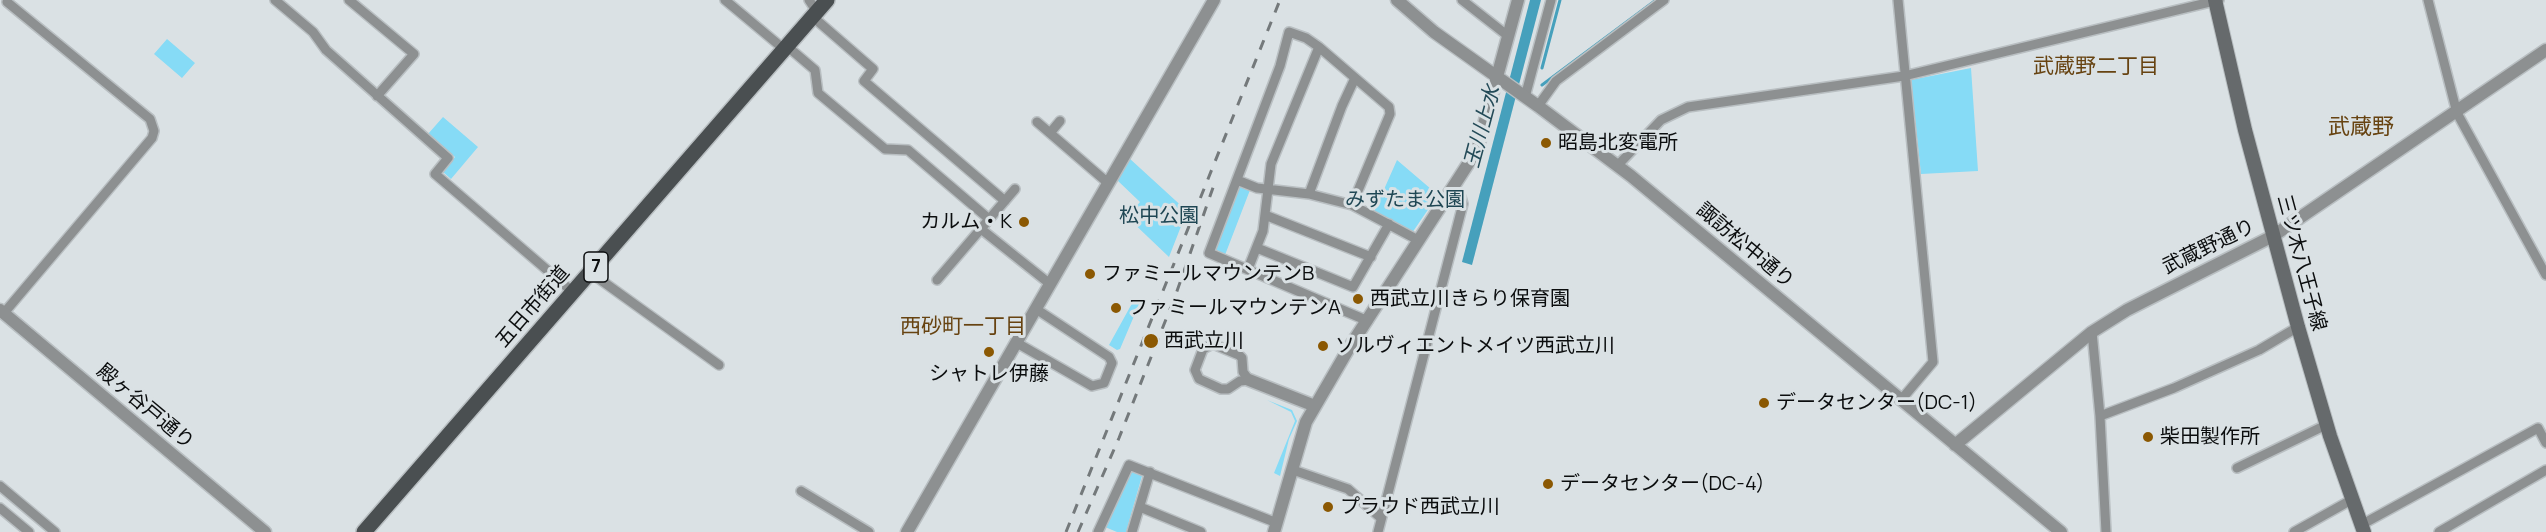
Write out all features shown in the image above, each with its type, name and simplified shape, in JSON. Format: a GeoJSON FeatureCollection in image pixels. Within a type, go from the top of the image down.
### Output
{"type":"FeatureCollection","features":[{"type":"Feature","properties":{"kind":"main road","name":"三ツ木八王子線"},"geometry":{"type":"LineString","coordinates":[[2217,1],[2245,130],[2273,236],[2326,425],[2362,529]]}},
{"type":"Feature","properties":{"kind":"main road","name":"五日市街道"},"geometry":{"type":"LineString","coordinates":[[364,532],[786,49],[816,7]]}},
{"type":"Feature","properties":{"kind":"street"},"geometry":{"type":"LineString","coordinates":[[275,0],[313,32],[326,50],[448,159],[435,174],[574,292]]}},
{"type":"Feature","properties":{"kind":"street"},"geometry":{"type":"LineString","coordinates":[[350,0],[414,54],[377,96]]}},
{"type":"Feature","properties":{"kind":"street"},"geometry":{"type":"LineString","coordinates":[[725,0],[815,70],[818,93],[885,150],[908,150],[989,219]]}},
{"type":"Feature","properties":{"kind":"street"},"geometry":{"type":"LineString","coordinates":[[907,532],[1214,0]]}},
{"type":"Feature","properties":{"kind":"street","name":"諏訪松中通り"},"geometry":{"type":"LineString","coordinates":[[1397,0],[1434,32],[1618,165],[2061,532]]}},
{"type":"Feature","properties":{"kind":"street"},"geometry":{"type":"LineString","coordinates":[[1462,0],[1508,36]]}},
{"type":"Feature","properties":{"kind":"street"},"geometry":{"type":"LineString","coordinates":[[1098,532],[1129,465],[1276,527],[1293,470],[1300,436],[1315,406],[1476,150],[1502,81],[1508,36],[1518,0]]}},
{"type":"Feature","properties":{"kind":"street"},"geometry":{"type":"LineString","coordinates":[[1522,94],[1551,0]]}},
{"type":"Feature","properties":{"kind":"street"},"geometry":{"type":"LineString","coordinates":[[1538,106],[1556,81],[1664,0]]}},
{"type":"Feature","properties":{"kind":"street"},"geometry":{"type":"LineString","coordinates":[[1898,0],[1933,362],[1901,400]]}},
{"type":"Feature","properties":{"kind":"street"},"geometry":{"type":"LineString","coordinates":[[2428,0],[2457,113],[2546,275]]}},
{"type":"Feature","properties":{"kind":"street"},"geometry":{"type":"LineString","coordinates":[[1618,165],[1661,120],[1678,110],[1904,76],[2217,1]]}},
{"type":"Feature","properties":{"kind":"street"},"geometry":{"type":"LineString","coordinates":[[2,312],[152,138],[154,131],[150,119],[6,3]]}},
{"type":"Feature","properties":{"kind":"street"},"geometry":{"type":"LineString","coordinates":[[816,7],[873,69],[864,81],[1005,201]]}},
{"type":"Feature","properties":{"kind":"street"},"geometry":{"type":"LineString","coordinates":[[1352,205],[1390,110],[1389,107],[1319,47],[1306,38],[1289,32],[1280,66],[1209,253],[1368,321]]}},
{"type":"Feature","properties":{"kind":"street"},"geometry":{"type":"LineString","coordinates":[[1248,269],[1263,231],[1271,164],[1319,47]]}},
{"type":"Feature","properties":{"kind":"street","name":"武蔵野通り"},"geometry":{"type":"LineString","coordinates":[[1955,445],[2092,332],[2127,310],[2273,236],[2457,113],[2546,50]]}},
{"type":"Feature","properties":{"kind":"street"},"geometry":{"type":"LineString","coordinates":[[1309,194],[1355,78]]}},
{"type":"Feature","properties":{"kind":"street"},"geometry":{"type":"LineString","coordinates":[[1050,133],[1060,121]]}},
{"type":"Feature","properties":{"kind":"street"},"geometry":{"type":"LineString","coordinates":[[1037,122],[1108,183]]}},
{"type":"Feature","properties":{"kind":"street"},"geometry":{"type":"LineString","coordinates":[[1237,180],[1268,189],[1309,194],[1352,205],[1418,240]]}},
{"type":"Feature","properties":{"kind":"street"},"geometry":{"type":"LineString","coordinates":[[937,280],[1015,189]]}},
{"type":"Feature","properties":{"kind":"street"},"geometry":{"type":"LineString","coordinates":[[1378,532],[1463,204],[1461,197],[1452,190]]}},
{"type":"Feature","properties":{"kind":"street"},"geometry":{"type":"LineString","coordinates":[[1265,215],[1371,257]]}},
{"type":"Feature","properties":{"kind":"street"},"geometry":{"type":"LineString","coordinates":[[1257,248],[1353,287],[1389,224]]}},
{"type":"Feature","properties":{"kind":"street"},"geometry":{"type":"LineString","coordinates":[[981,229],[1050,284]]}},
{"type":"Feature","properties":{"kind":"street"},"geometry":{"type":"LineString","coordinates":[[591,273],[719,365]]}},
{"type":"Feature","properties":{"kind":"street"},"geometry":{"type":"LineString","coordinates":[[1017,342],[1092,387],[1104,383],[1112,363],[1109,357],[1036,309]]}},
{"type":"Feature","properties":{"kind":"street","name":"殿ヶ谷戸通り"},"geometry":{"type":"LineString","coordinates":[[2,312],[265,532]]}},
{"type":"Feature","properties":{"kind":"street"},"geometry":{"type":"LineString","coordinates":[[2100,416],[2175,388],[2259,350],[2298,327]]}},
{"type":"Feature","properties":{"kind":"street"},"geometry":{"type":"LineString","coordinates":[[2092,332],[2100,416],[2106,532]]}},
{"type":"Feature","properties":{"kind":"street"},"geometry":{"type":"LineString","coordinates":[[1213,344],[1239,355],[1242,358],[1244,378],[1228,389],[1221,389],[1199,379],[1195,370],[1203,349],[1213,344]]}},
{"type":"Feature","properties":{"kind":"street"},"geometry":{"type":"LineString","coordinates":[[1244,378],[1315,406]]}},
{"type":"Feature","properties":{"kind":"street"},"geometry":{"type":"LineString","coordinates":[[2237,468],[2326,425]]}},
{"type":"Feature","properties":{"kind":"street"},"geometry":{"type":"LineString","coordinates":[[2362,529],[2538,428],[2546,444]]}},
{"type":"Feature","properties":{"kind":"street"},"geometry":{"type":"LineString","coordinates":[[1293,470],[1348,489],[1381,519]]}},
{"type":"Feature","properties":{"kind":"street"},"geometry":{"type":"LineString","coordinates":[[2439,532],[2546,470]]}},
{"type":"Feature","properties":{"kind":"street"},"geometry":{"type":"LineString","coordinates":[[1132,532],[1150,472]]}},
{"type":"Feature","properties":{"kind":"street"},"geometry":{"type":"LineString","coordinates":[[0,486],[55,532]]}},
{"type":"Feature","properties":{"kind":"street"},"geometry":{"type":"LineString","coordinates":[[801,491],[869,532]]}},
{"type":"Feature","properties":{"kind":"street"},"geometry":{"type":"LineString","coordinates":[[2294,532],[2353,499]]}},
{"type":"Feature","properties":{"kind":"street"},"geometry":{"type":"LineString","coordinates":[[1140,507],[1201,532]]}},
{"type":"Feature","properties":{"kind":"street"},"geometry":{"type":"LineString","coordinates":[[0,508],[28,532]]}},
{"type":"Feature","properties":{"kind":"street"},"geometry":{"type":"LineString","coordinates":[[20,525],[31,512]]}},
{"type":"Feature","properties":{"kind":"green space"},"geometry":{"type":"Polygon","coordinates":[[[167,39],[195,63],[182,78],[154,54],[167,39]]]}},
{"type":"Feature","properties":{"kind":"green space"},"geometry":{"type":"Polygon","coordinates":[[[1971,68],[1978,171],[1921,174],[1911,80],[1971,68]]]}},
{"type":"Feature","properties":{"kind":"green space"},"geometry":{"type":"Polygon","coordinates":[[[443,117],[478,147],[451,179],[443,172],[455,157],[428,134],[443,117]]]}},
{"type":"Feature","properties":{"kind":"green space","name":"松中公園"},"geometry":{"type":"Polygon","coordinates":[[[1129,158],[1187,211],[1169,257],[1127,217],[1140,202],[1117,180],[1129,158]]]}},
{"type":"Feature","properties":{"kind":"green space","name":"みずたま公園"},"geometry":{"type":"Polygon","coordinates":[[[1397,160],[1438,195],[1412,233],[1374,212],[1397,160]]]}},
{"type":"Feature","properties":{"kind":"green space"},"geometry":{"type":"Polygon","coordinates":[[[1242,186],[1250,190],[1225,255],[1216,251],[1216,246],[1238,189],[1242,186]]]}},
{"type":"Feature","properties":{"kind":"green space"},"geometry":{"type":"Polygon","coordinates":[[[1135,298],[1140,302],[1120,349],[1117,350],[1109,345],[1135,298]]]}},
{"type":"Feature","properties":{"kind":"green space"},"geometry":{"type":"Polygon","coordinates":[[[1267,400],[1292,410],[1297,421],[1289,439],[1280,476],[1274,473],[1295,421],[1291,412],[1267,400]]]}},
{"type":"Feature","properties":{"kind":"green space"},"geometry":{"type":"Polygon","coordinates":[[[1130,471],[1142,476],[1126,532],[1117,532],[1105,527],[1130,471]]]}},
{"type":"Feature","properties":{"kind":"shaded area"},"geometry":{"type":"Polygon","coordinates":[[[1530,0],[1541,0],[1472,265],[1462,262],[1530,0]]]}},
{"type":"Feature","properties":{"kind":"waterway"},"geometry":{"type":"LineString","coordinates":[[1542,68],[1560,0]]}},
{"type":"Feature","properties":{"kind":"waterway"},"geometry":{"type":"LineString","coordinates":[[1542,85],[1656,0]]}},
{"type":"Feature","properties":{"kind":"railway"},"geometry":{"type":"LineString","coordinates":[[1066,532],[1280,0]]}},
{"type":"Feature","properties":{"kind":"railway"},"geometry":{"type":"LineString","coordinates":[[1078,532],[1119,438],[1176,294],[1216,179]]}},
{"type":"Feature","properties":{"kind":"place","name":"昭島北変電所"},"geometry":{"type":"Point","coordinates":[1546,143]}},
{"type":"Feature","properties":{"kind":"place","name":"カルム・K"},"geometry":{"type":"Point","coordinates":[1024,222]}},
{"type":"Feature","properties":{"kind":"place","name":"ファミールマウンテンB"},"geometry":{"type":"Point","coordinates":[1090,274]}},
{"type":"Feature","properties":{"kind":"place","name":"西武立川きらり保育園"},"geometry":{"type":"Point","coordinates":[1358,299]}},
{"type":"Feature","properties":{"kind":"place","name":"ファミールマウンテンA"},"geometry":{"type":"Point","coordinates":[1116,308]}},
{"type":"Feature","properties":{"kind":"place","name":"西武立川"},"geometry":{"type":"Point","coordinates":[1151,341]}},
{"type":"Feature","properties":{"kind":"place","name":"ソルヴィエントメイツ西武立川"},"geometry":{"type":"Point","coordinates":[1323,346]}},
{"type":"Feature","properties":{"kind":"place","name":"シャトレ伊藤"},"geometry":{"type":"Point","coordinates":[989,352]}},
{"type":"Feature","properties":{"kind":"place","name":"データセンター(DC-1)"},"geometry":{"type":"Point","coordinates":[1764,403]}},
{"type":"Feature","properties":{"kind":"place","name":"柴田製作所"},"geometry":{"type":"Point","coordinates":[2148,437]}},
{"type":"Feature","properties":{"kind":"place","name":"データセンター(DC-4)"},"geometry":{"type":"Point","coordinates":[1548,484]}},
{"type":"Feature","properties":{"kind":"place","name":"プラウド西武立川"},"geometry":{"type":"Point","coordinates":[1328,507]}},
{"type":"Feature","properties":{"kind":"district","name":"武蔵野二丁目"},"geometry":{"type":"Point","coordinates":[2096,67]}},
{"type":"Feature","properties":{"kind":"district","name":"武蔵野"},"geometry":{"type":"Point","coordinates":[2361,128]}},
{"type":"Feature","properties":{"kind":"district","name":"西砂町一丁目"},"geometry":{"type":"Point","coordinates":[963,327]}},
{"type":"Feature","properties":{"kind":"water label","name":"玉川上水"},"geometry":{"type":"Point","coordinates":[1483,127]}}]}
